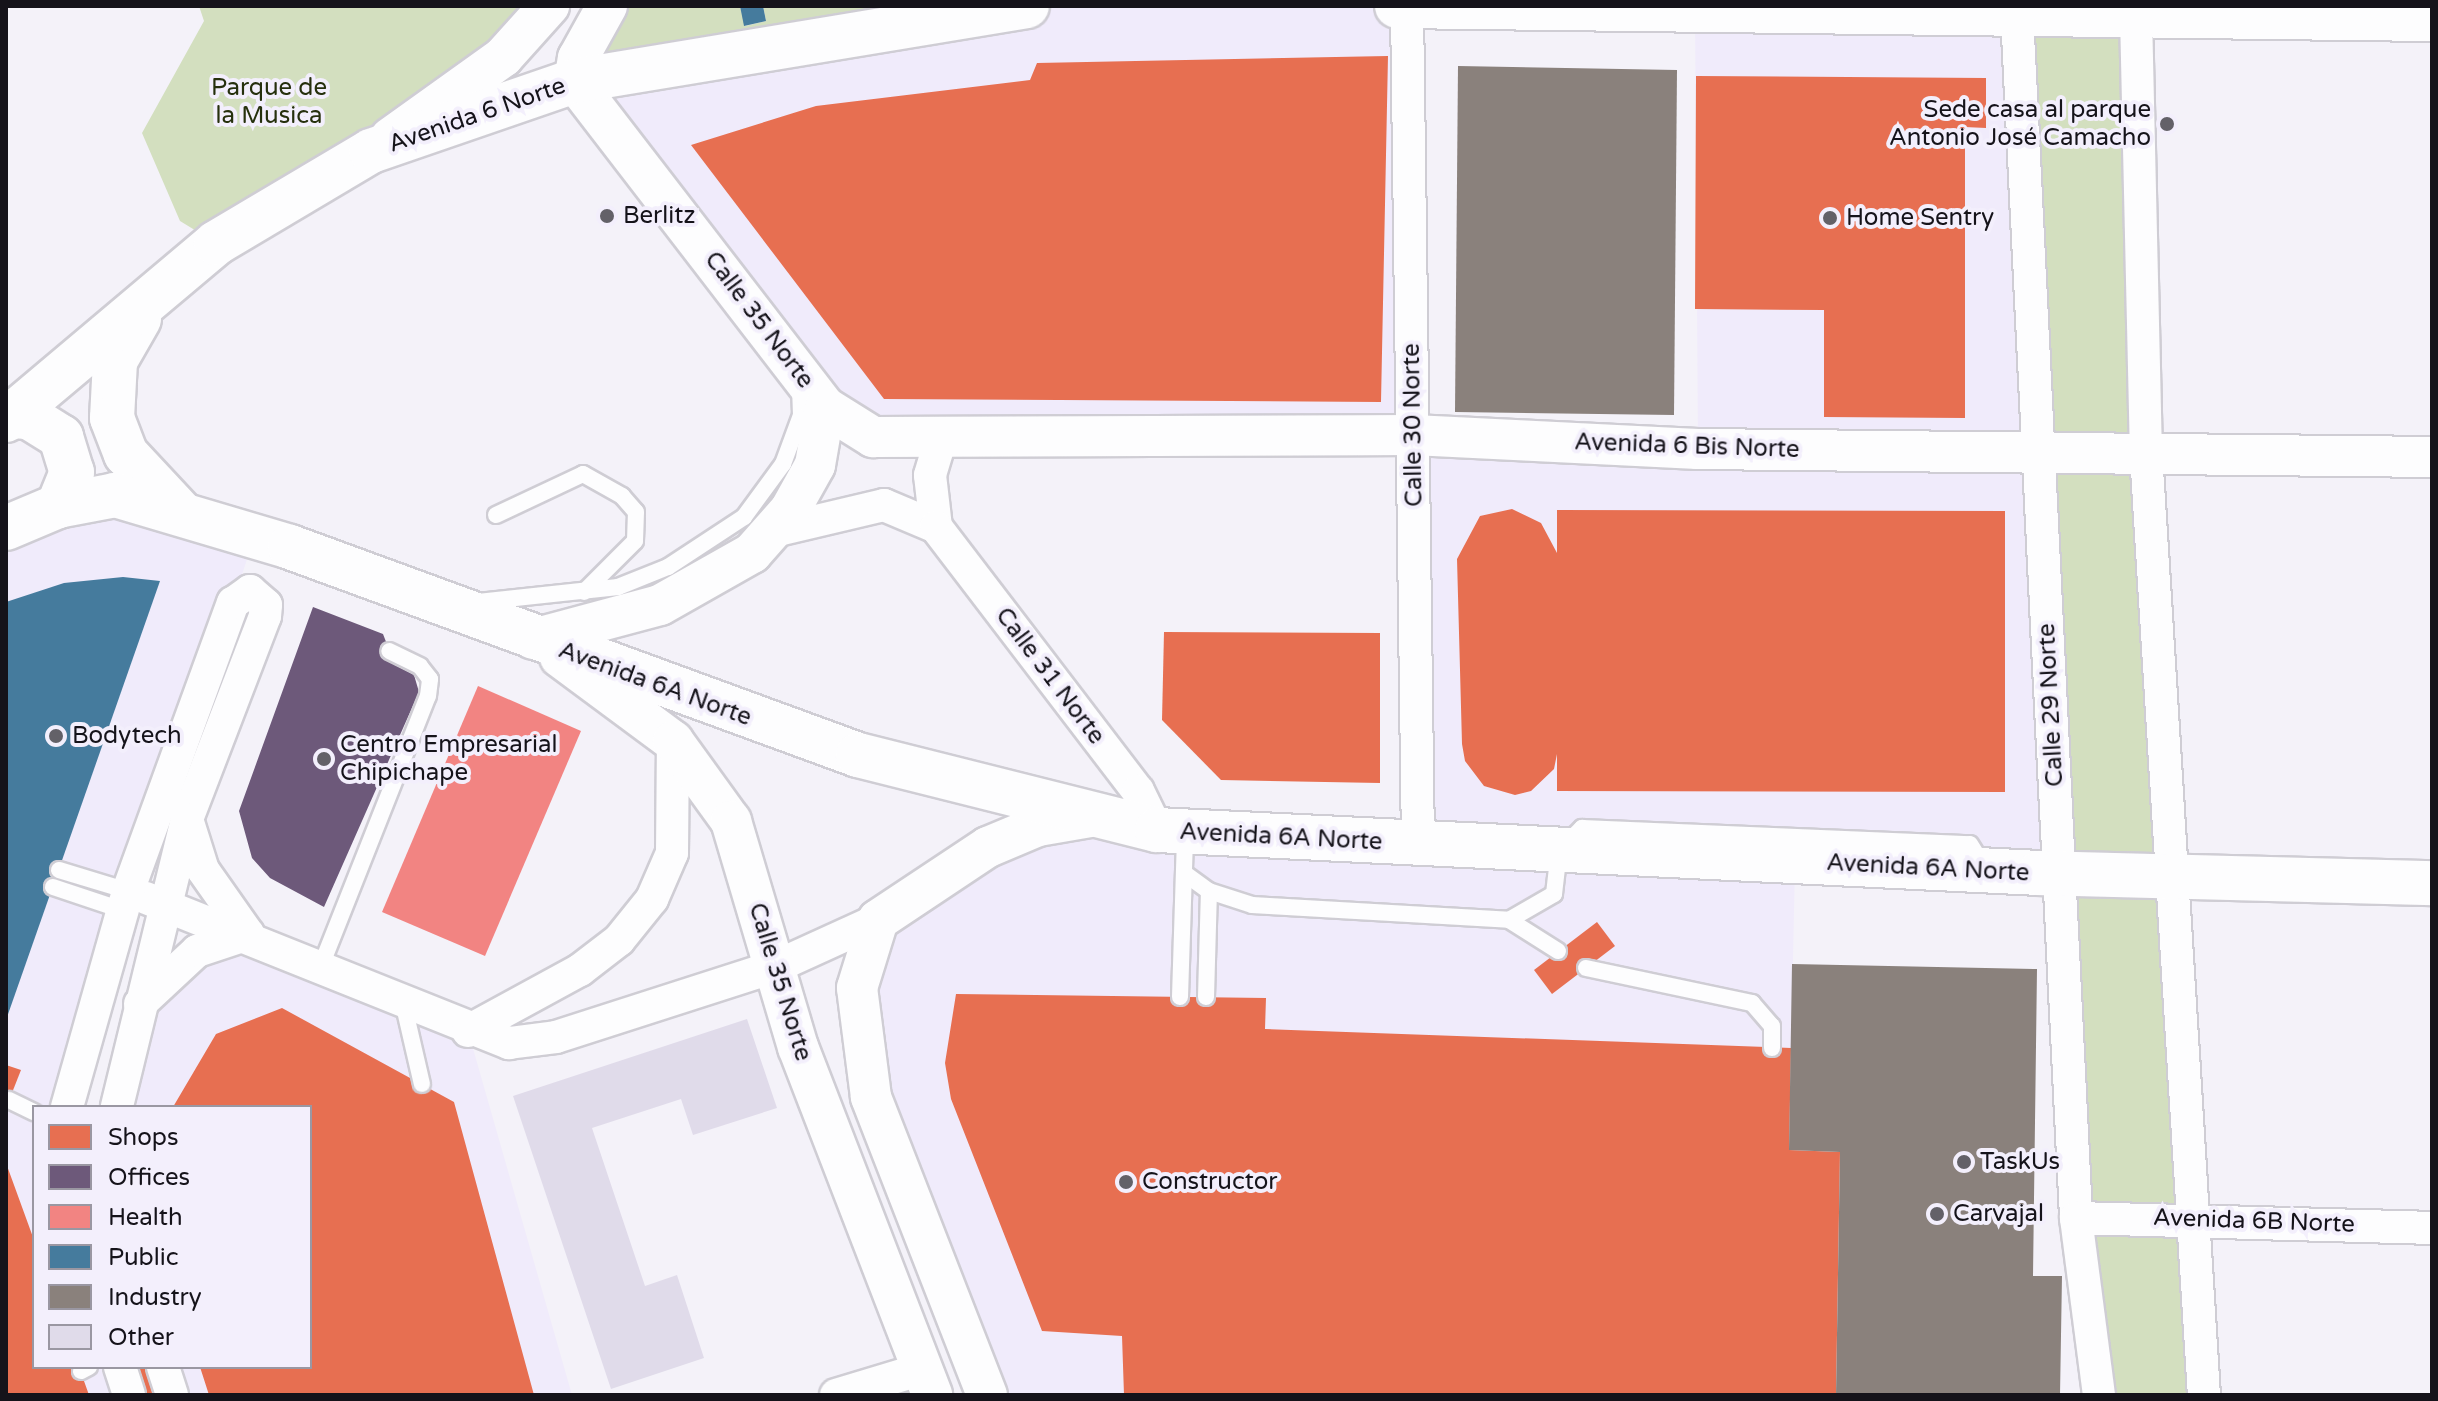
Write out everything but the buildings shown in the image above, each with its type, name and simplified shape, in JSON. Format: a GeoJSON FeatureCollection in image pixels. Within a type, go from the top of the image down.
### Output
{"type":"FeatureCollection","features":[{"type":"Feature","properties":{"kind":"main road","name":"Avenida 6 Norte"},"geometry":{"type":"LineString","coordinates":[[7,418],[161,293],[216,243],[371,151],[574,81],[1027,6]]}},
{"type":"Feature","properties":{"kind":"main road"},"geometry":{"type":"LineString","coordinates":[[1397,6],[2432,19]]}},
{"type":"Feature","properties":{"kind":"main road"},"geometry":{"type":"LineString","coordinates":[[161,293],[123,343],[110,399],[126,454],[181,513]]}},
{"type":"Feature","properties":{"kind":"main road"},"geometry":{"type":"LineString","coordinates":[[7,418],[38,420],[61,437],[72,472],[58,506]]}},
{"type":"Feature","properties":{"kind":"main road"},"geometry":{"type":"LineString","coordinates":[[6,528],[58,506],[115,495],[181,513]]}},
{"type":"Feature","properties":{"kind":"main road","name":"Avenida 6A Norte"},"geometry":{"type":"LineString","coordinates":[[181,513],[453,605],[533,639],[858,755],[1090,817],[1175,845],[1418,845],[2059,874],[2432,883]]}},
{"type":"Feature","properties":{"kind":"street"},"geometry":{"type":"LineString","coordinates":[[371,151],[503,57],[549,6]]}},
{"type":"Feature","properties":{"kind":"street"},"geometry":{"type":"LineString","coordinates":[[574,81],[578,58],[607,6]]}},
{"type":"Feature","properties":{"kind":"street","name":"Calle 30 Norte"},"geometry":{"type":"LineString","coordinates":[[1407,6],[1418,845]]}},
{"type":"Feature","properties":{"kind":"street","name":"Calle 29 Norte"},"geometry":{"type":"LineString","coordinates":[[2017,14],[2076,1218],[2099,1395]]}},
{"type":"Feature","properties":{"kind":"street"},"geometry":{"type":"LineString","coordinates":[[2136,15],[2146,453],[2204,1395]]}},
{"type":"Feature","properties":{"kind":"street","name":"Calle 35 Norte"},"geometry":{"type":"LineString","coordinates":[[574,81],[825,407]]}},
{"type":"Feature","properties":{"kind":"street"},"geometry":{"type":"LineString","coordinates":[[533,639],[681,597],[731,569],[774,531],[815,465],[825,407]]}},
{"type":"Feature","properties":{"kind":"street","name":"Avenida 6 Bis Norte"},"geometry":{"type":"LineString","coordinates":[[825,407],[873,437],[1413,435],[1698,449],[2432,457]]}},
{"type":"Feature","properties":{"kind":"street"},"geometry":{"type":"LineString","coordinates":[[774,531],[884,505],[936,527],[930,475],[942,435]]}},
{"type":"Feature","properties":{"kind":"street","name":"Calle 31 Norte"},"geometry":{"type":"LineString","coordinates":[[936,527],[1138,791],[1175,845]]}},
{"type":"Feature","properties":{"kind":"street"},"geometry":{"type":"LineString","coordinates":[[68,1105],[125,901],[233,603],[250,591],[266,605],[265,616],[187,819],[137,1009],[117,1105]]}},
{"type":"Feature","properties":{"kind":"street","name":"Calle 35 Norte"},"geometry":{"type":"LineString","coordinates":[[533,639],[673,741],[731,821],[777,966],[798,1047],[927,1382]]}},
{"type":"Feature","properties":{"kind":"street"},"geometry":{"type":"LineString","coordinates":[[468,1031],[580,970],[619,940],[652,899],[672,853],[673,741]]}},
{"type":"Feature","properties":{"kind":"street"},"geometry":{"type":"LineString","coordinates":[[125,901],[164,905],[248,934],[468,1031],[533,1042],[777,966],[878,920],[988,847],[1038,826],[1090,817]]}},
{"type":"Feature","properties":{"kind":"street"},"geometry":{"type":"LineString","coordinates":[[187,819],[203,870],[248,934]]}},
{"type":"Feature","properties":{"kind":"street"},"geometry":{"type":"LineString","coordinates":[[878,920],[857,988],[861,1059],[987,1395]]}},
{"type":"Feature","properties":{"kind":"street"},"geometry":{"type":"LineString","coordinates":[[137,1009],[197,951],[248,934]]}},
{"type":"Feature","properties":{"kind":"street","name":"Avenida 6B Norte"},"geometry":{"type":"LineString","coordinates":[[2076,1218],[2195,1217],[2432,1228]]}},
{"type":"Feature","properties":{"kind":"street"},"geometry":{"type":"LineString","coordinates":[[121,1369],[129,1395]]}},
{"type":"Feature","properties":{"kind":"street"},"geometry":{"type":"LineString","coordinates":[[164,1369],[172,1395]]}},
{"type":"Feature","properties":{"kind":"street"},"geometry":{"type":"LineString","coordinates":[[836,1395],[927,1382]]}},
{"type":"Feature","properties":{"kind":"lane"},"geometry":{"type":"LineString","coordinates":[[453,605],[584,592],[668,567],[744,517],[783,464],[801,415],[799,370]]}},
{"type":"Feature","properties":{"kind":"lane"},"geometry":{"type":"LineString","coordinates":[[496,515],[583,474],[622,496],[636,512],[635,541],[584,592]]}},
{"type":"Feature","properties":{"kind":"lane"},"geometry":{"type":"LineString","coordinates":[[321,966],[428,696],[430,679],[420,666],[389,651]]}},
{"type":"Feature","properties":{"kind":"lane"},"geometry":{"type":"LineString","coordinates":[[1175,845],[1209,891],[1206,997]]}},
{"type":"Feature","properties":{"kind":"lane"},"geometry":{"type":"LineString","coordinates":[[1175,845],[1180,997]]}},
{"type":"Feature","properties":{"kind":"lane"},"geometry":{"type":"LineString","coordinates":[[1509,920],[1554,894],[1559,851]]}},
{"type":"Feature","properties":{"kind":"lane"},"geometry":{"type":"LineString","coordinates":[[59,870],[125,901]]}},
{"type":"Feature","properties":{"kind":"lane"},"geometry":{"type":"LineString","coordinates":[[53,887],[125,901]]}},
{"type":"Feature","properties":{"kind":"lane"},"geometry":{"type":"LineString","coordinates":[[1209,891],[1272,907],[1509,920],[1558,951]]}},
{"type":"Feature","properties":{"kind":"lane"},"geometry":{"type":"LineString","coordinates":[[1586,968],[1752,1003],[1772,1026],[1772,1048]]}},
{"type":"Feature","properties":{"kind":"lane"},"geometry":{"type":"LineString","coordinates":[[403,1002],[422,1084]]}},
{"type":"Feature","properties":{"kind":"lane"},"geometry":{"type":"LineString","coordinates":[[9,1100],[32,1111]]}},
{"type":"Feature","properties":{"kind":"shaded area"},"geometry":{"type":"Polygon","coordinates":[[[1027,6],[1407,6],[1413,435],[1698,448],[1695,10],[2136,6],[2059,874],[1795,863],[1789,1150],[1836,1395],[987,1395],[871,1097],[878,920],[1038,826],[1418,845],[1413,436],[873,437],[574,81],[1027,6]]]}},
{"type":"Feature","properties":{"kind":"shaded area"},"geometry":{"type":"Polygon","coordinates":[[[58,506],[255,535],[68,1105],[32,1105],[32,1369],[121,1369],[129,1395],[6,1395],[6,528],[58,506]]]}},
{"type":"Feature","properties":{"kind":"shaded area"},"geometry":{"type":"Polygon","coordinates":[[[212,942],[468,1031],[572,1395],[172,1395],[164,1369],[312,1369],[312,1105],[117,1105],[137,1009],[212,942]]]}},
{"type":"Feature","properties":{"kind":"green space","name":"Parque de la Musica"},"geometry":{"type":"Polygon","coordinates":[[[199,6],[549,6],[216,243],[180,221],[142,133],[204,21],[199,6]]]}},
{"type":"Feature","properties":{"kind":"green space"},"geometry":{"type":"Polygon","coordinates":[[[607,6],[740,6],[745,26],[766,21],[763,6],[1017,6],[578,58],[607,6]]]}},
{"type":"Feature","properties":{"kind":"green space"},"geometry":{"type":"Polygon","coordinates":[[[2136,15],[2204,1395],[2099,1395],[2018,39],[2136,15]]]}},
{"type":"Feature","properties":{"kind":"place","name":"Sede casa al parque Antonio José Camacho"},"geometry":{"type":"Point","coordinates":[2167,124]}},
{"type":"Feature","properties":{"kind":"place","name":"Berlitz"},"geometry":{"type":"Point","coordinates":[607,216]}},
{"type":"Feature","properties":{"kind":"place","name":"Home Sentry"},"geometry":{"type":"Point","coordinates":[1830,218]}},
{"type":"Feature","properties":{"kind":"place","name":"Bodytech"},"geometry":{"type":"Point","coordinates":[56,736]}},
{"type":"Feature","properties":{"kind":"place","name":"Centro Empresarial Chipichape"},"geometry":{"type":"Point","coordinates":[324,759]}},
{"type":"Feature","properties":{"kind":"place","name":"TaskUs"},"geometry":{"type":"Point","coordinates":[1964,1162]}},
{"type":"Feature","properties":{"kind":"place","name":"Constructor"},"geometry":{"type":"Point","coordinates":[1126,1182]}},
{"type":"Feature","properties":{"kind":"place","name":"Carvajal"},"geometry":{"type":"Point","coordinates":[1937,1214]}}]}
